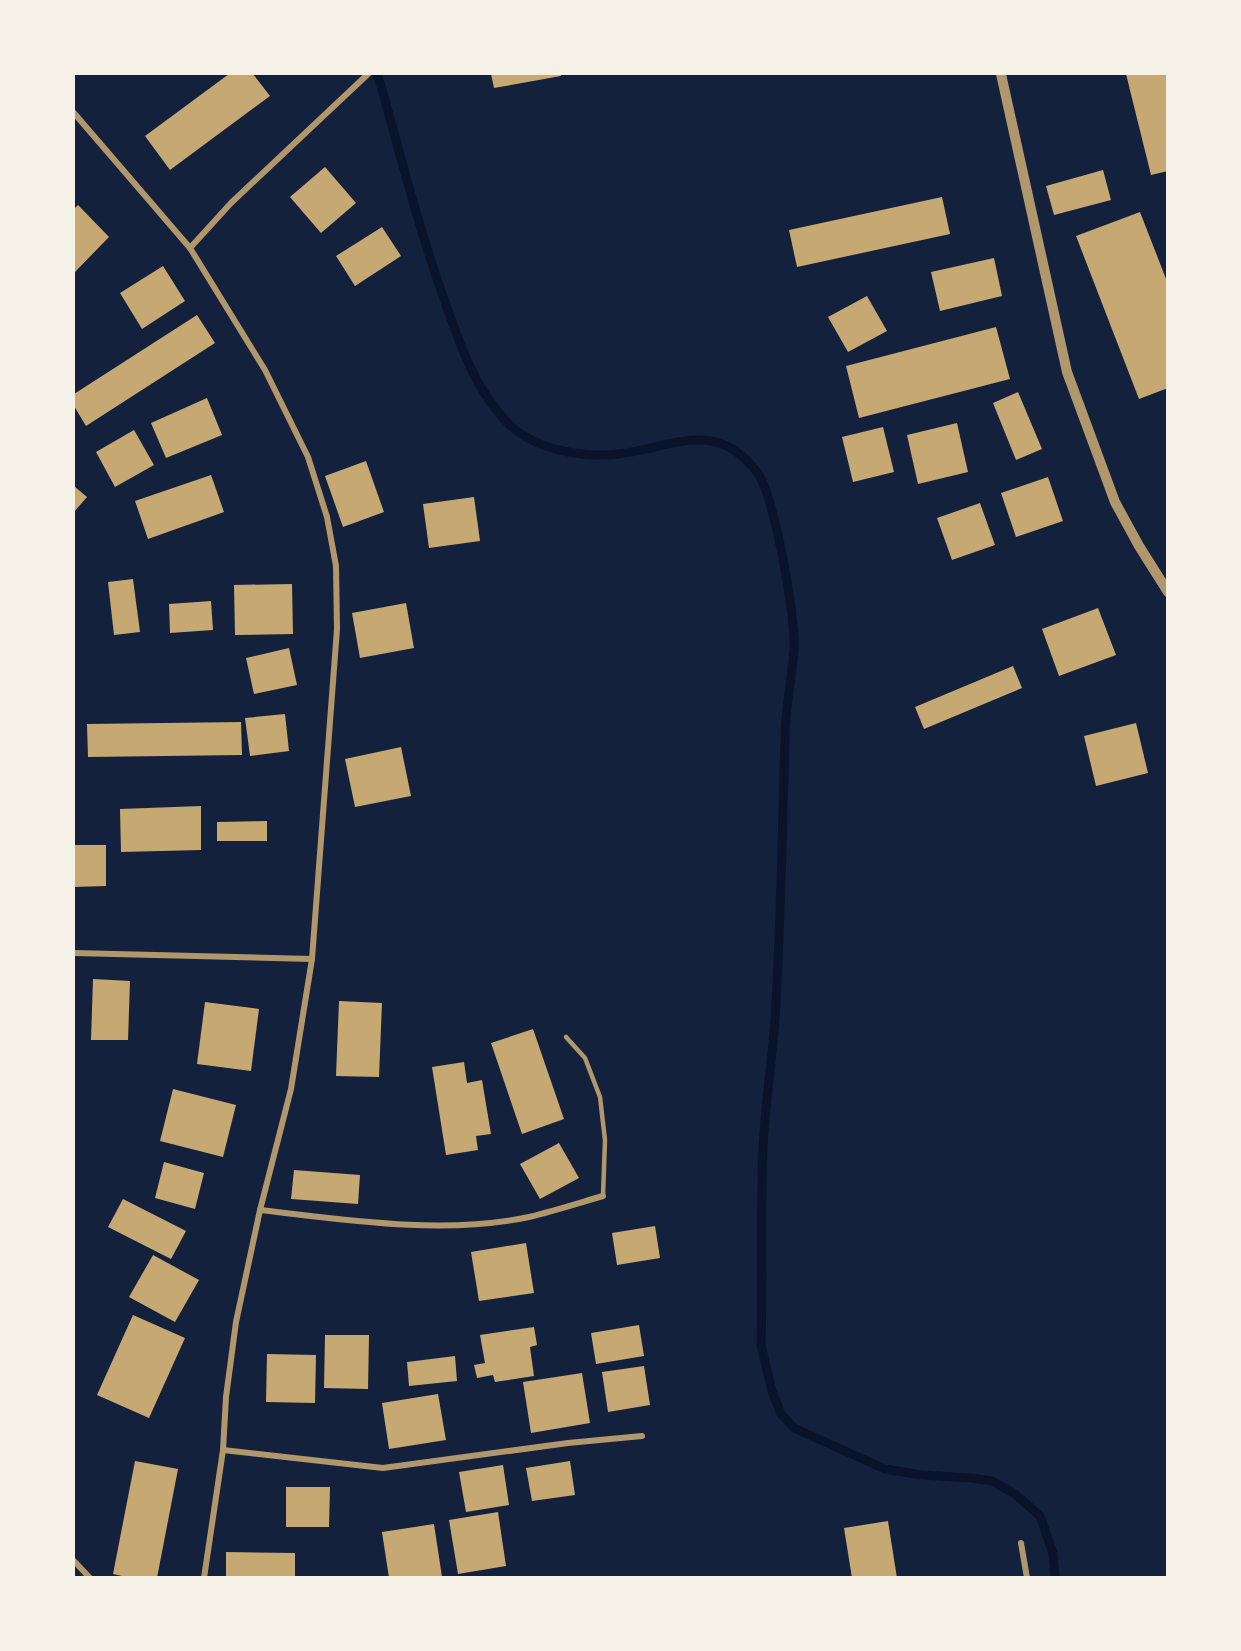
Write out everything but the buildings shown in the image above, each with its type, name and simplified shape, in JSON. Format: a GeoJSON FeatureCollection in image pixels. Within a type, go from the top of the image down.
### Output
{"type":"FeatureCollection","features":[{"type":"Feature","properties":{"kind":"street"},"geometry":{"type":"LineString","coordinates":[[190,248],[231,204],[368,74]]}},
{"type":"Feature","properties":{"kind":"street"},"geometry":{"type":"LineString","coordinates":[[1001,74],[1067,372],[1115,502],[1167,592]]}},
{"type":"Feature","properties":{"kind":"street"},"geometry":{"type":"LineString","coordinates":[[74,113],[190,248],[265,370],[308,457],[327,517],[336,566],[337,629],[312,959],[291,1089],[260,1210],[236,1322],[226,1397],[223,1450],[204,1578]]}},
{"type":"Feature","properties":{"kind":"street"},"geometry":{"type":"LineString","coordinates":[[74,953],[312,959]]}},
{"type":"Feature","properties":{"kind":"street"},"geometry":{"type":"LineString","coordinates":[[260,1210],[384,1223],[460,1224],[528,1217],[603,1196]]}},
{"type":"Feature","properties":{"kind":"street"},"geometry":{"type":"LineString","coordinates":[[223,1450],[383,1468],[568,1443],[642,1436]]}},
{"type":"Feature","properties":{"kind":"street"},"geometry":{"type":"LineString","coordinates":[[1021,1543],[1027,1578]]}},
{"type":"Feature","properties":{"kind":"street"},"geometry":{"type":"LineString","coordinates":[[74,1561],[90,1578]]}},
{"type":"Feature","properties":{"kind":"lane"},"geometry":{"type":"LineString","coordinates":[[566,1037],[585,1058],[600,1097],[605,1140],[603,1196]]}},
{"type":"Feature","properties":{"kind":"waterway"},"geometry":{"type":"LineString","coordinates":[[377,74],[425,242],[454,328],[477,381],[498,412],[511,426],[534,441],[547,446],[590,455],[618,454],[692,440],[709,441],[725,445],[741,455],[757,472],[764,485],[783,557],[794,633],[785,728],[774,1035],[762,1172],[761,1345],[772,1391],[781,1414],[794,1428],[885,1469],[922,1475],[992,1481],[1015,1494],[1040,1516],[1053,1553],[1055,1578]]}}]}
